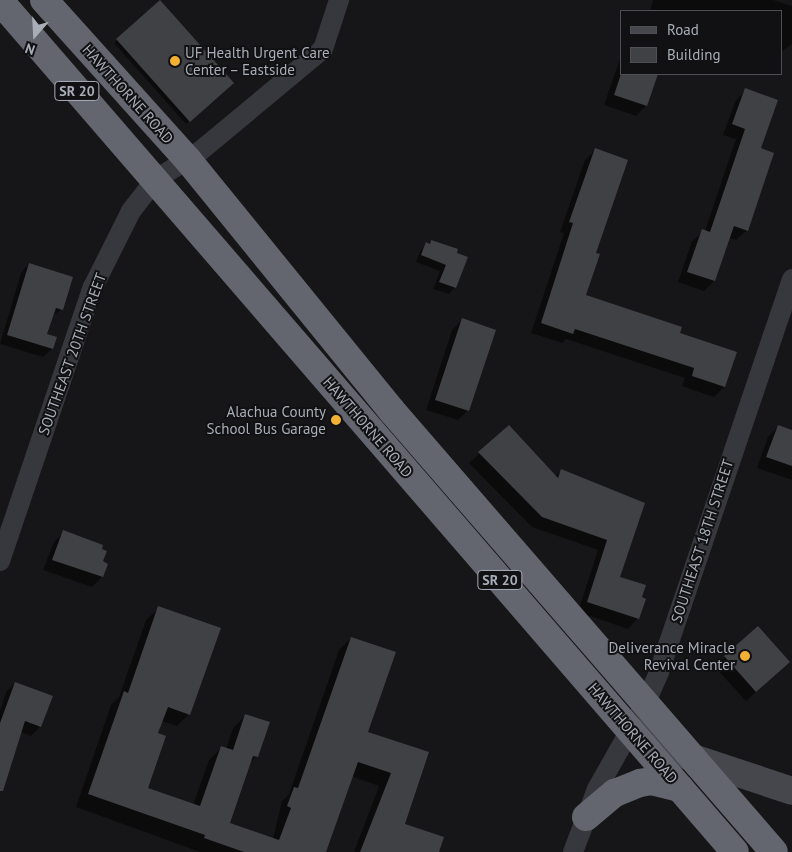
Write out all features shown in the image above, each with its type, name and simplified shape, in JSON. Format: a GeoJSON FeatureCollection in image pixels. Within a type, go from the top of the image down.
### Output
{"type":"FeatureCollection","features":[{"type":"Feature","properties":{"kind":"highway","name":"HAWTHORNE ROAD"},"geometry":{"type":"LineString","coordinates":[[44,0],[188,160],[392,410],[774,852]]}},
{"type":"Feature","properties":{"kind":"highway","name":"HAWTHORNE ROAD"},"geometry":{"type":"LineString","coordinates":[[0,1],[735,852]]}},
{"type":"Feature","properties":{"kind":"highway"},"geometry":{"type":"LineString","coordinates":[[586,817],[615,793],[634,785],[651,781],[680,788]]}},
{"type":"Feature","properties":{"kind":"street","name":"SOUTHEAST 20TH STREET"},"geometry":{"type":"LineString","coordinates":[[0,561],[93,287],[132,211],[154,180],[188,160],[323,49],[339,0]]}},
{"type":"Feature","properties":{"kind":"street","name":"SOUTHEAST 18TH STREET"},"geometry":{"type":"LineString","coordinates":[[573,852],[597,789],[645,704],[659,672],[792,278]]}},
{"type":"Feature","properties":{"kind":"street"},"geometry":{"type":"LineString","coordinates":[[630,730],[693,758],[792,791]]}},
{"type":"Feature","properties":{"kind":"building","name":"UF Health Urgent Care Center – Eastside"},"geometry":{"type":"Polygon","coordinates":[[[160,0],[234,83],[190,122],[116,39],[160,0]]]}},
{"type":"Feature","properties":{"kind":"building"},"geometry":{"type":"Polygon","coordinates":[[[621,75],[658,75],[647,106],[614,95],[621,75]]]}},
{"type":"Feature","properties":{"kind":"building"},"geometry":{"type":"Polygon","coordinates":[[[745,88],[778,100],[761,148],[774,153],[748,231],[734,226],[715,281],[687,272],[702,229],[710,232],[745,129],[732,124],[745,88]]]}},
{"type":"Feature","properties":{"kind":"building"},"geometry":{"type":"Polygon","coordinates":[[[595,148],[628,160],[596,253],[600,254],[586,295],[682,327],[680,333],[737,352],[725,387],[692,376],[694,368],[575,329],[573,334],[541,323],[573,223],[569,222],[595,148]]]}},
{"type":"Feature","properties":{"kind":"building"},"geometry":{"type":"Polygon","coordinates":[[[431,240],[458,249],[457,253],[468,257],[456,288],[439,282],[446,265],[421,255],[426,242],[430,244],[431,240]]]}},
{"type":"Feature","properties":{"kind":"building"},"geometry":{"type":"Polygon","coordinates":[[[29,263],[73,277],[63,310],[56,308],[47,334],[57,337],[53,349],[7,335],[29,263]]]}},
{"type":"Feature","properties":{"kind":"building"},"geometry":{"type":"Polygon","coordinates":[[[462,318],[496,330],[469,411],[435,400],[462,318]]]}},
{"type":"Feature","properties":{"kind":"building"},"geometry":{"type":"Polygon","coordinates":[[[509,425],[558,478],[561,469],[645,503],[620,577],[646,585],[642,597],[646,599],[639,619],[587,602],[607,540],[542,517],[478,452],[509,425]]]}},
{"type":"Feature","properties":{"kind":"building"},"geometry":{"type":"Polygon","coordinates":[[[778,425],[792,430],[792,466],[766,457],[778,425]]]}},
{"type":"Feature","properties":{"kind":"building"},"geometry":{"type":"Polygon","coordinates":[[[63,530],[103,545],[102,549],[107,551],[103,561],[108,564],[103,577],[52,560],[63,530]]]}},
{"type":"Feature","properties":{"kind":"building"},"geometry":{"type":"Polygon","coordinates":[[[158,606],[221,628],[190,715],[168,707],[158,733],[166,736],[148,788],[200,806],[221,746],[233,750],[245,714],[270,722],[258,757],[253,756],[230,823],[279,840],[291,808],[287,806],[294,787],[298,788],[351,637],[396,652],[368,732],[429,752],[405,824],[444,837],[439,852],[360,852],[391,773],[358,762],[326,852],[244,852],[204,838],[205,835],[88,794],[124,691],[128,693],[158,606]]]}},
{"type":"Feature","properties":{"kind":"building"},"geometry":{"type":"Polygon","coordinates":[[[758,626],[790,662],[756,692],[724,656],[758,626]]]}},
{"type":"Feature","properties":{"kind":"building"},"geometry":{"type":"Polygon","coordinates":[[[15,682],[53,696],[41,727],[25,721],[3,791],[0,791],[0,723],[15,682]]]}},
{"type":"Feature","properties":{"kind":"place","name":"UF Health Urgent Care Center – Eastside"},"geometry":{"type":"Point","coordinates":[175,61]}},
{"type":"Feature","properties":{"kind":"place","name":"Alachua County School Bus Garage"},"geometry":{"type":"Point","coordinates":[336,420]}},
{"type":"Feature","properties":{"kind":"place","name":"Deliverance Miracle Revival Center"},"geometry":{"type":"Point","coordinates":[745,656]}}]}
